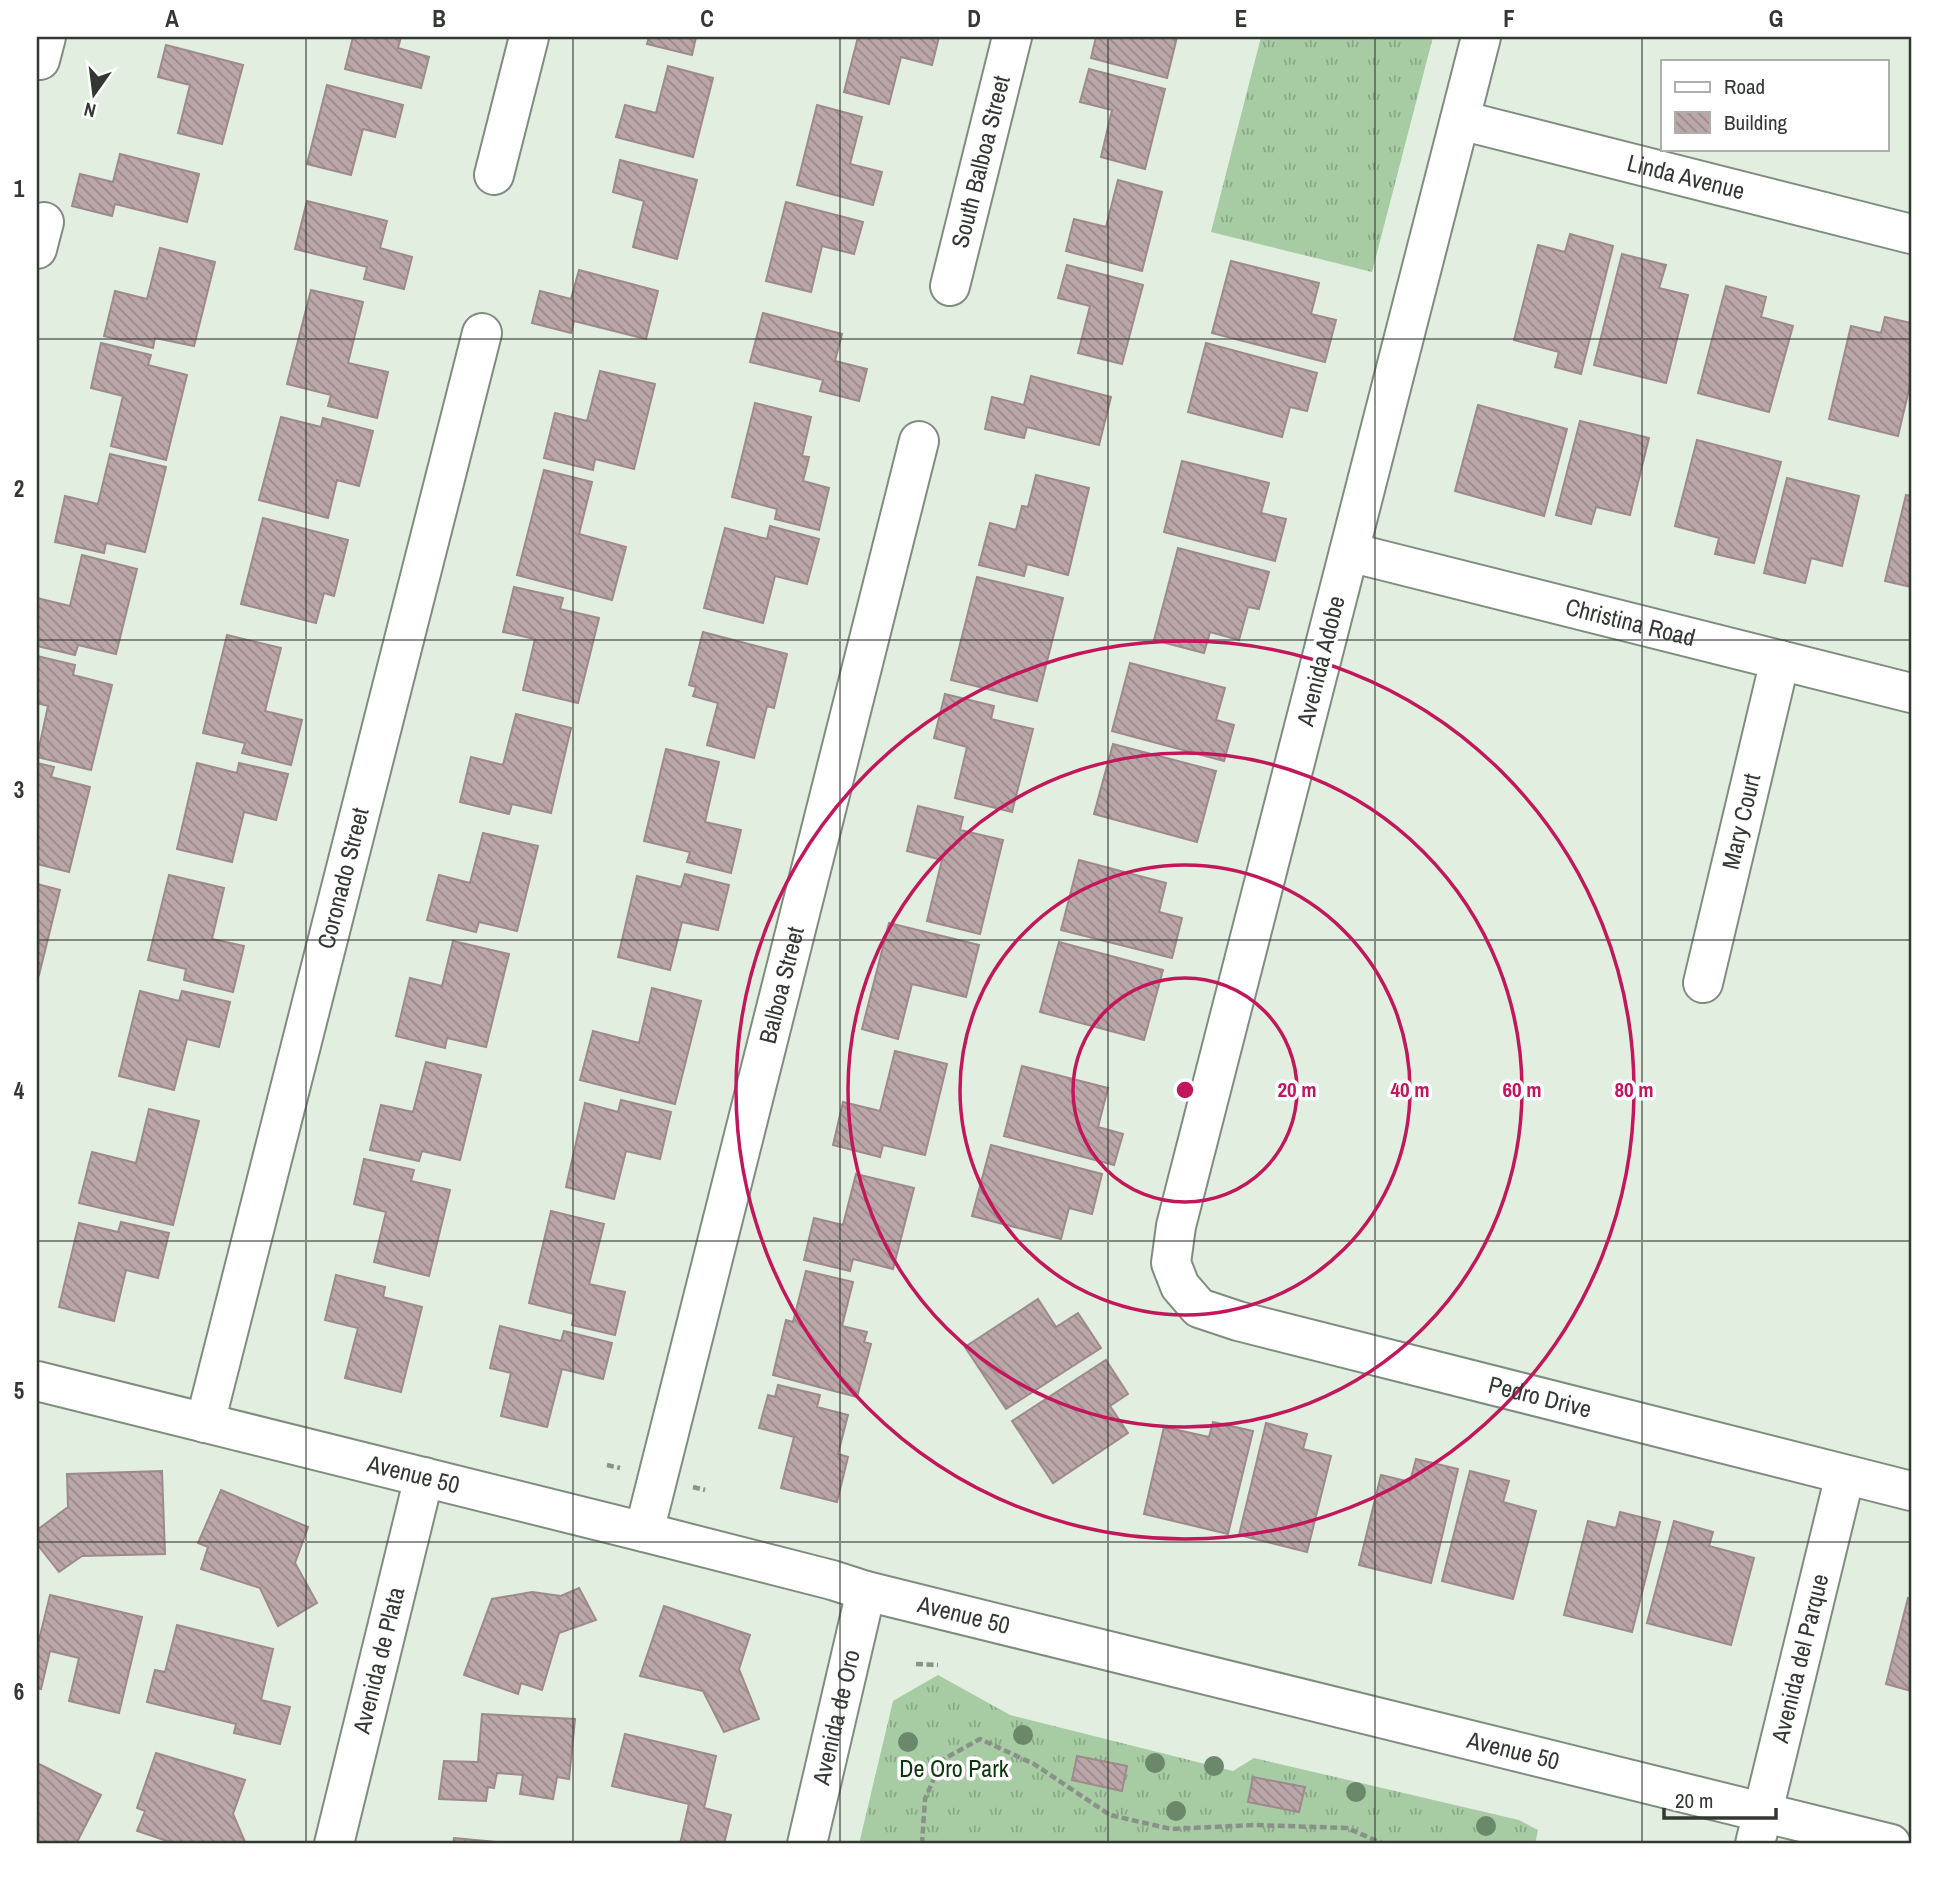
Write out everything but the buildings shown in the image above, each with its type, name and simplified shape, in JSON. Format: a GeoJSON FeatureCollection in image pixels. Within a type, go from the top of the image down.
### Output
{"type":"FeatureCollection","features":[{"type":"Feature","properties":{"kind":"street"},"geometry":{"type":"LineString","coordinates":[[494,176],[529,37]]}},
{"type":"Feature","properties":{"kind":"street","name":"South Balboa Street"},"geometry":{"type":"LineString","coordinates":[[950,286],[1012,37]]}},
{"type":"Feature","properties":{"kind":"street","name":"Avenida Adobe"},"geometry":{"type":"LineString","coordinates":[[1180,1286],[1171,1263],[1176,1226],[1481,37]]}},
{"type":"Feature","properties":{"kind":"street","name":"Linda Avenue"},"geometry":{"type":"LineString","coordinates":[[1460,120],[1911,234]]}},
{"type":"Feature","properties":{"kind":"street","name":"Coronado Street"},"geometry":{"type":"LineString","coordinates":[[205,1423],[482,333]]}},
{"type":"Feature","properties":{"kind":"street","name":"Balboa Street"},"geometry":{"type":"LineString","coordinates":[[644,1532],[919,441]]}},
{"type":"Feature","properties":{"kind":"street","name":"Christina Road"},"geometry":{"type":"LineString","coordinates":[[1349,552],[1911,693]]}},
{"type":"Feature","properties":{"kind":"street","name":"Mary Court"},"geometry":{"type":"LineString","coordinates":[[1703,984],[1780,660]]}},
{"type":"Feature","properties":{"kind":"street","name":"Pedro Drive"},"geometry":{"type":"LineString","coordinates":[[1180,1286],[1199,1308],[1238,1321],[1911,1491]]}},
{"type":"Feature","properties":{"kind":"street","name":"Avenue 50"},"geometry":{"type":"LineString","coordinates":[[37,1381],[832,1580],[1758,1829],[1891,1844]]}},
{"type":"Feature","properties":{"kind":"street","name":"Avenida del Parque"},"geometry":{"type":"LineString","coordinates":[[1758,1829],[1845,1475]]}},
{"type":"Feature","properties":{"kind":"street","name":"Avenida de Plata"},"geometry":{"type":"LineString","coordinates":[[334,1844],[424,1477]]}},
{"type":"Feature","properties":{"kind":"street","name":"Avenida de Oro"},"geometry":{"type":"LineString","coordinates":[[807,1844],[866,1591]]}},
{"type":"Feature","properties":{"kind":"path"},"geometry":{"type":"LineString","coordinates":[[916,1664],[938,1665]]}},
{"type":"Feature","properties":{"kind":"path"},"geometry":{"type":"LineString","coordinates":[[922,1844],[925,1799],[942,1760],[980,1739],[1034,1764],[1110,1815],[1171,1829],[1255,1825],[1347,1828],[1384,1844]]}},
{"type":"Feature","properties":{"kind":"green space"},"geometry":{"type":"Polygon","coordinates":[[[1261,37],[1433,37],[1372,272],[1211,232],[1261,37]]]}},
{"type":"Feature","properties":{"kind":"green space","name":"De Oro Park"},"geometry":{"type":"Polygon","coordinates":[[[938,1675],[1010,1715],[1233,1771],[1254,1758],[1519,1820],[1538,1830],[1535,1844],[859,1844],[893,1701],[938,1675]]]}}]}
